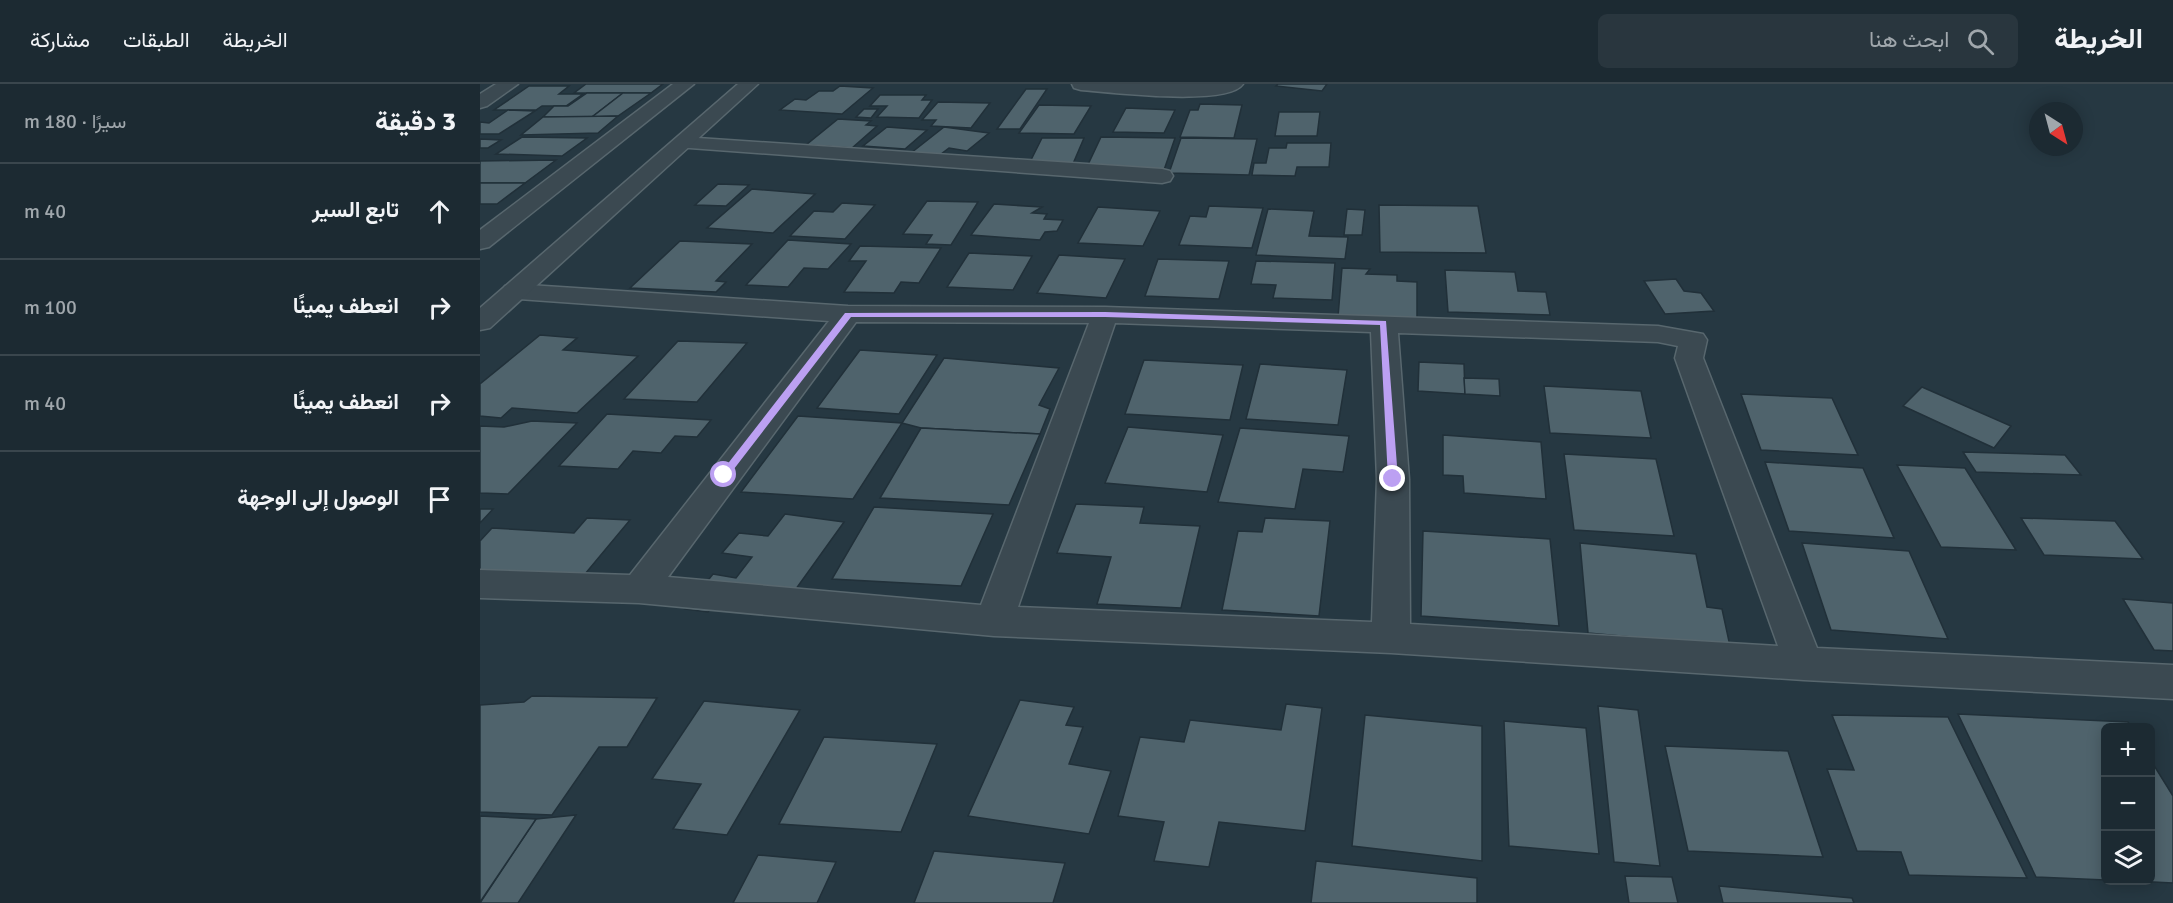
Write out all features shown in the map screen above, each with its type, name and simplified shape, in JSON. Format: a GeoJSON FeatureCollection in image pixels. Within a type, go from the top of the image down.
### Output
{"type":"FeatureCollection","features":[{"type":"Feature","properties":{"kind":"street"},"geometry":{"type":"LineString","coordinates":[[480,102],[508,84]]}},
{"type":"Feature","properties":{"kind":"street"},"geometry":{"type":"LineString","coordinates":[[480,241],[685,84]]}},
{"type":"Feature","properties":{"kind":"street"},"geometry":{"type":"LineString","coordinates":[[480,322],[749,84]]}},
{"type":"Feature","properties":{"kind":"street"},"geometry":{"type":"LineString","coordinates":[[1082,84],[1194,90],[1227,89],[1234,84]]}},
{"type":"Feature","properties":{"kind":"street"},"geometry":{"type":"LineString","coordinates":[[683,143],[1162,176]]}},
{"type":"Feature","properties":{"kind":"street"},"geometry":{"type":"LineString","coordinates":[[514,292],[848,314],[1105,315],[1383,323],[1658,334],[1693,340],[1689,357],[1804,664]]}},
{"type":"Feature","properties":{"kind":"street"},"geometry":{"type":"LineString","coordinates":[[639,589],[848,314]]}},
{"type":"Feature","properties":{"kind":"street"},"geometry":{"type":"LineString","coordinates":[[994,621],[1105,315]]}},
{"type":"Feature","properties":{"kind":"street"},"geometry":{"type":"LineString","coordinates":[[1383,323],[1393,479],[1390,638]]}},
{"type":"Feature","properties":{"kind":"street"},"geometry":{"type":"LineString","coordinates":[[480,584],[639,589],[994,621],[1390,638],[1804,664],[2173,682]]}},
{"type":"Feature","properties":{"kind":"building"},"geometry":{"type":"Polygon","coordinates":[[[586,84],[663,84],[651,93],[574,93],[586,84]]]}},
{"type":"Feature","properties":{"kind":"building"},"geometry":{"type":"Polygon","coordinates":[[[1278,84],[1327,84],[1322,91],[1276,86],[1278,84]]]}},
{"type":"Feature","properties":{"kind":"building"},"geometry":{"type":"Polygon","coordinates":[[[529,86],[569,86],[559,94],[583,94],[566,106],[542,106],[536,110],[494,110],[529,86]]]}},
{"type":"Feature","properties":{"kind":"building"},"geometry":{"type":"Polygon","coordinates":[[[840,86],[873,88],[842,114],[780,110],[795,99],[806,100],[819,91],[833,91],[840,86]]]}},
{"type":"Feature","properties":{"kind":"building"},"geometry":{"type":"Polygon","coordinates":[[[1026,89],[1047,89],[1020,129],[997,129],[1026,89]]]}},
{"type":"Feature","properties":{"kind":"building"},"geometry":{"type":"Polygon","coordinates":[[[587,93],[623,93],[592,117],[543,117],[554,106],[568,106],[587,93]]]}},
{"type":"Feature","properties":{"kind":"building"},"geometry":{"type":"Polygon","coordinates":[[[623,93],[651,93],[618,116],[592,117],[623,93]]]}},
{"type":"Feature","properties":{"kind":"building"},"geometry":{"type":"Polygon","coordinates":[[[880,95],[926,95],[922,100],[932,100],[919,118],[877,117],[887,106],[870,106],[880,95]]]}},
{"type":"Feature","properties":{"kind":"building"},"geometry":{"type":"Polygon","coordinates":[[[938,102],[990,103],[971,128],[931,126],[936,120],[922,120],[938,102]]]}},
{"type":"Feature","properties":{"kind":"building"},"geometry":{"type":"Polygon","coordinates":[[[1200,104],[1242,105],[1234,138],[1180,137],[1190,110],[1198,110],[1200,104]]]}},
{"type":"Feature","properties":{"kind":"building"},"geometry":{"type":"Polygon","coordinates":[[[1039,105],[1091,106],[1074,134],[1019,133],[1039,105]]]}},
{"type":"Feature","properties":{"kind":"building"},"geometry":{"type":"Polygon","coordinates":[[[1126,108],[1175,110],[1164,133],[1113,132],[1126,108]]]}},
{"type":"Feature","properties":{"kind":"building"},"geometry":{"type":"Polygon","coordinates":[[[864,109],[878,109],[871,118],[856,117],[864,109]]]}},
{"type":"Feature","properties":{"kind":"building"},"geometry":{"type":"Polygon","coordinates":[[[508,110],[535,111],[499,134],[480,134],[480,122],[489,123],[508,110]]]}},
{"type":"Feature","properties":{"kind":"building"},"geometry":{"type":"Polygon","coordinates":[[[1279,112],[1320,112],[1317,136],[1275,136],[1279,112]]]}},
{"type":"Feature","properties":{"kind":"building"},"geometry":{"type":"Polygon","coordinates":[[[618,116],[598,133],[521,135],[543,117],[618,116]]]}},
{"type":"Feature","properties":{"kind":"building"},"geometry":{"type":"Polygon","coordinates":[[[838,119],[871,121],[866,125],[877,126],[852,148],[806,145],[838,119]]]}},
{"type":"Feature","properties":{"kind":"building"},"geometry":{"type":"Polygon","coordinates":[[[887,127],[927,130],[905,149],[863,146],[887,127]]]}},
{"type":"Feature","properties":{"kind":"building"},"geometry":{"type":"Polygon","coordinates":[[[944,127],[989,133],[967,151],[949,148],[937,157],[911,153],[944,127]]]}},
{"type":"Feature","properties":{"kind":"building"},"geometry":{"type":"Polygon","coordinates":[[[522,137],[587,138],[562,156],[496,154],[522,137]]]}},
{"type":"Feature","properties":{"kind":"building"},"geometry":{"type":"Polygon","coordinates":[[[1101,137],[1175,138],[1163,173],[1085,171],[1101,137]]]}},
{"type":"Feature","properties":{"kind":"building"},"geometry":{"type":"Polygon","coordinates":[[[1042,138],[1084,138],[1072,166],[1028,166],[1042,138]]]}},
{"type":"Feature","properties":{"kind":"building"},"geometry":{"type":"Polygon","coordinates":[[[1181,138],[1257,139],[1249,175],[1169,173],[1181,138]]]}},
{"type":"Feature","properties":{"kind":"building"},"geometry":{"type":"Polygon","coordinates":[[[480,139],[501,140],[488,148],[480,148],[480,139]]]}},
{"type":"Feature","properties":{"kind":"building"},"geometry":{"type":"Polygon","coordinates":[[[1287,143],[1331,143],[1329,167],[1297,167],[1295,176],[1252,175],[1254,163],[1266,163],[1269,148],[1286,148],[1287,143]]]}},
{"type":"Feature","properties":{"kind":"building"},"geometry":{"type":"Polygon","coordinates":[[[556,160],[525,183],[480,183],[480,161],[556,160]]]}},
{"type":"Feature","properties":{"kind":"building"},"geometry":{"type":"Polygon","coordinates":[[[480,183],[525,183],[497,204],[480,204],[480,183]]]}},
{"type":"Feature","properties":{"kind":"building"},"geometry":{"type":"Polygon","coordinates":[[[718,184],[749,185],[726,206],[695,205],[718,184]]]}},
{"type":"Feature","properties":{"kind":"building"},"geometry":{"type":"Polygon","coordinates":[[[752,189],[815,194],[773,233],[707,228],[752,189]]]}},
{"type":"Feature","properties":{"kind":"building"},"geometry":{"type":"Polygon","coordinates":[[[927,201],[978,202],[951,245],[926,244],[932,235],[903,234],[927,201]]]}},
{"type":"Feature","properties":{"kind":"building"},"geometry":{"type":"Polygon","coordinates":[[[842,203],[875,205],[845,239],[790,236],[814,211],[833,212],[842,203]]]}},
{"type":"Feature","properties":{"kind":"building"},"geometry":{"type":"Polygon","coordinates":[[[994,204],[1042,207],[1032,213],[1047,214],[1044,219],[1063,220],[1057,231],[1045,232],[1040,240],[971,235],[994,204]]]}},
{"type":"Feature","properties":{"kind":"building"},"geometry":{"type":"Polygon","coordinates":[[[1379,205],[1478,206],[1486,253],[1380,252],[1379,205]]]}},
{"type":"Feature","properties":{"kind":"building"},"geometry":{"type":"Polygon","coordinates":[[[1209,206],[1263,208],[1252,248],[1179,245],[1190,216],[1206,217],[1209,206]]]}},
{"type":"Feature","properties":{"kind":"building"},"geometry":{"type":"Polygon","coordinates":[[[1098,207],[1160,211],[1143,246],[1078,243],[1098,207]]]}},
{"type":"Feature","properties":{"kind":"building"},"geometry":{"type":"Polygon","coordinates":[[[1268,209],[1314,211],[1309,236],[1348,237],[1345,259],[1256,255],[1268,209]]]}},
{"type":"Feature","properties":{"kind":"building"},"geometry":{"type":"Polygon","coordinates":[[[1347,209],[1365,210],[1362,235],[1344,235],[1347,209]]]}},
{"type":"Feature","properties":{"kind":"building"},"geometry":{"type":"Polygon","coordinates":[[[788,240],[851,244],[828,269],[804,268],[788,287],[746,285],[788,240]]]}},
{"type":"Feature","properties":{"kind":"building"},"geometry":{"type":"Polygon","coordinates":[[[680,241],[752,244],[716,281],[726,282],[716,292],[630,288],[680,241]]]}},
{"type":"Feature","properties":{"kind":"building"},"geometry":{"type":"Polygon","coordinates":[[[860,246],[941,248],[919,283],[901,282],[894,293],[844,292],[866,261],[849,261],[860,246]]]}},
{"type":"Feature","properties":{"kind":"building"},"geometry":{"type":"Polygon","coordinates":[[[969,253],[1032,256],[1013,290],[947,287],[969,253]]]}},
{"type":"Feature","properties":{"kind":"building"},"geometry":{"type":"Polygon","coordinates":[[[1059,255],[1125,259],[1106,298],[1037,293],[1059,255]]]}},
{"type":"Feature","properties":{"kind":"building"},"geometry":{"type":"Polygon","coordinates":[[[1158,259],[1229,261],[1219,299],[1145,296],[1158,259]]]}},
{"type":"Feature","properties":{"kind":"building"},"geometry":{"type":"Polygon","coordinates":[[[1256,261],[1335,263],[1332,300],[1273,298],[1276,285],[1251,284],[1256,261]]]}},
{"type":"Feature","properties":{"kind":"building"},"geometry":{"type":"Polygon","coordinates":[[[1342,268],[1370,269],[1366,274],[1397,275],[1397,281],[1417,282],[1417,320],[1338,317],[1342,268]]]}},
{"type":"Feature","properties":{"kind":"building"},"geometry":{"type":"Polygon","coordinates":[[[1445,270],[1515,272],[1518,291],[1546,292],[1550,315],[1448,312],[1445,270]]]}},
{"type":"Feature","properties":{"kind":"building"},"geometry":{"type":"Polygon","coordinates":[[[1676,279],[1684,291],[1701,293],[1714,311],[1665,314],[1644,281],[1676,279]]]}},
{"type":"Feature","properties":{"kind":"building"},"geometry":{"type":"Polygon","coordinates":[[[540,335],[577,338],[563,350],[638,356],[577,413],[512,408],[501,418],[480,416],[480,384],[540,335]]]}},
{"type":"Feature","properties":{"kind":"building"},"geometry":{"type":"Polygon","coordinates":[[[678,341],[747,343],[697,402],[624,399],[678,341]]]}},
{"type":"Feature","properties":{"kind":"building"},"geometry":{"type":"Polygon","coordinates":[[[860,350],[937,355],[899,414],[817,408],[860,350]]]}},
{"type":"Feature","properties":{"kind":"building"},"geometry":{"type":"Polygon","coordinates":[[[944,358],[1059,368],[1039,405],[1050,409],[1040,434],[921,428],[902,423],[944,358]]]}},
{"type":"Feature","properties":{"kind":"building"},"geometry":{"type":"Polygon","coordinates":[[[1144,360],[1243,365],[1230,420],[1125,414],[1144,360]]]}},
{"type":"Feature","properties":{"kind":"building"},"geometry":{"type":"Polygon","coordinates":[[[1419,362],[1464,364],[1465,394],[1418,391],[1419,362]]]}},
{"type":"Feature","properties":{"kind":"building"},"geometry":{"type":"Polygon","coordinates":[[[1260,364],[1347,370],[1338,425],[1246,419],[1260,364]]]}},
{"type":"Feature","properties":{"kind":"building"},"geometry":{"type":"Polygon","coordinates":[[[1464,378],[1499,379],[1500,396],[1465,394],[1464,378]]]}},
{"type":"Feature","properties":{"kind":"building"},"geometry":{"type":"Polygon","coordinates":[[[1544,386],[1641,391],[1651,438],[1550,433],[1544,386]]]}},
{"type":"Feature","properties":{"kind":"building"},"geometry":{"type":"Polygon","coordinates":[[[1922,387],[2011,426],[1994,448],[1903,406],[1922,387]]]}},
{"type":"Feature","properties":{"kind":"building"},"geometry":{"type":"Polygon","coordinates":[[[1741,394],[1832,398],[1858,455],[1761,450],[1741,394]]]}},
{"type":"Feature","properties":{"kind":"building"},"geometry":{"type":"Polygon","coordinates":[[[607,414],[711,420],[697,437],[675,436],[661,453],[633,451],[618,469],[559,466],[607,414]]]}},
{"type":"Feature","properties":{"kind":"building"},"geometry":{"type":"Polygon","coordinates":[[[798,416],[902,423],[853,499],[741,492],[798,416]]]}},
{"type":"Feature","properties":{"kind":"building"},"geometry":{"type":"Polygon","coordinates":[[[532,421],[577,423],[508,494],[480,493],[480,426],[504,427],[532,421]]]}},
{"type":"Feature","properties":{"kind":"building"},"geometry":{"type":"Polygon","coordinates":[[[1128,427],[1223,435],[1207,492],[1105,483],[1128,427]]]}},
{"type":"Feature","properties":{"kind":"building"},"geometry":{"type":"Polygon","coordinates":[[[921,428],[1040,434],[1009,505],[880,498],[921,428]]]}},
{"type":"Feature","properties":{"kind":"building"},"geometry":{"type":"Polygon","coordinates":[[[1240,428],[1349,436],[1343,472],[1303,469],[1295,509],[1218,502],[1240,428]]]}},
{"type":"Feature","properties":{"kind":"building"},"geometry":{"type":"Polygon","coordinates":[[[1443,435],[1541,442],[1546,499],[1464,493],[1463,476],[1443,475],[1443,435]]]}},
{"type":"Feature","properties":{"kind":"building"},"geometry":{"type":"Polygon","coordinates":[[[1963,452],[2065,455],[2081,475],[1976,472],[1963,452]]]}},
{"type":"Feature","properties":{"kind":"building"},"geometry":{"type":"Polygon","coordinates":[[[1564,454],[1656,459],[1674,536],[1574,530],[1564,454]]]}},
{"type":"Feature","properties":{"kind":"building"},"geometry":{"type":"Polygon","coordinates":[[[1765,462],[1863,468],[1894,538],[1789,531],[1765,462]]]}},
{"type":"Feature","properties":{"kind":"building"},"geometry":{"type":"Polygon","coordinates":[[[1897,465],[1965,468],[2016,550],[1941,547],[1897,465]]]}},
{"type":"Feature","properties":{"kind":"building"},"geometry":{"type":"Polygon","coordinates":[[[1076,504],[1144,507],[1140,523],[1200,526],[1181,608],[1097,604],[1111,557],[1057,553],[1076,504]]]}},
{"type":"Feature","properties":{"kind":"building"},"geometry":{"type":"Polygon","coordinates":[[[874,507],[993,514],[961,586],[832,579],[874,507]]]}},
{"type":"Feature","properties":{"kind":"building"},"geometry":{"type":"Polygon","coordinates":[[[480,509],[493,509],[480,523],[480,509]]]}},
{"type":"Feature","properties":{"kind":"building"},"geometry":{"type":"Polygon","coordinates":[[[785,514],[844,522],[788,600],[723,592],[708,612],[685,609],[713,574],[736,578],[752,557],[722,553],[739,533],[768,536],[785,514]]]}},
{"type":"Feature","properties":{"kind":"building"},"geometry":{"type":"Polygon","coordinates":[[[587,518],[630,520],[580,580],[480,575],[480,541],[492,528],[574,533],[587,518]]]}},
{"type":"Feature","properties":{"kind":"building"},"geometry":{"type":"Polygon","coordinates":[[[1265,518],[1330,521],[1319,616],[1222,610],[1238,531],[1262,532],[1265,518]]]}},
{"type":"Feature","properties":{"kind":"building"},"geometry":{"type":"Polygon","coordinates":[[[2021,518],[2115,521],[2143,559],[2044,555],[2021,518]]]}},
{"type":"Feature","properties":{"kind":"building"},"geometry":{"type":"Polygon","coordinates":[[[1423,531],[1550,539],[1559,626],[1421,616],[1423,531]]]}},
{"type":"Feature","properties":{"kind":"building"},"geometry":{"type":"Polygon","coordinates":[[[1580,543],[1696,554],[1707,607],[1722,609],[1730,646],[1588,633],[1580,543]]]}},
{"type":"Feature","properties":{"kind":"building"},"geometry":{"type":"Polygon","coordinates":[[[1802,543],[1909,551],[1948,639],[1831,630],[1802,543]]]}},
{"type":"Feature","properties":{"kind":"building"},"geometry":{"type":"Polygon","coordinates":[[[2123,599],[2173,603],[2173,651],[2154,650],[2123,599]]]}},
{"type":"Feature","properties":{"kind":"building"},"geometry":{"type":"Polygon","coordinates":[[[532,696],[657,698],[627,747],[599,747],[552,815],[480,812],[480,705],[524,702],[532,696]]]}},
{"type":"Feature","properties":{"kind":"building"},"geometry":{"type":"Polygon","coordinates":[[[1020,700],[1074,707],[1066,725],[1083,727],[1069,764],[1111,771],[1089,834],[968,816],[1020,700]]]}},
{"type":"Feature","properties":{"kind":"building"},"geometry":{"type":"Polygon","coordinates":[[[704,701],[800,710],[727,835],[673,829],[701,784],[652,779],[704,701]]]}},
{"type":"Feature","properties":{"kind":"building"},"geometry":{"type":"Polygon","coordinates":[[[1286,704],[1322,708],[1305,831],[1219,822],[1209,867],[1154,861],[1164,822],[1118,816],[1140,737],[1184,742],[1190,720],[1281,730],[1286,704]]]}},
{"type":"Feature","properties":{"kind":"building"},"geometry":{"type":"Polygon","coordinates":[[[1598,706],[1638,710],[1660,866],[1614,862],[1598,706]]]}},
{"type":"Feature","properties":{"kind":"building"},"geometry":{"type":"Polygon","coordinates":[[[1958,714],[2128,723],[2101,723],[2101,880],[2036,877],[1958,714]]]}},
{"type":"Feature","properties":{"kind":"building"},"geometry":{"type":"Polygon","coordinates":[[[1365,715],[1482,726],[1482,861],[1352,846],[1365,715]]]}},
{"type":"Feature","properties":{"kind":"building"},"geometry":{"type":"Polygon","coordinates":[[[1832,715],[1948,717],[2027,878],[1909,875],[1901,852],[1857,851],[1827,769],[1854,770],[1832,715]]]}},
{"type":"Feature","properties":{"kind":"building"},"geometry":{"type":"Polygon","coordinates":[[[1504,721],[1586,728],[1599,854],[1509,846],[1504,721]]]}},
{"type":"Feature","properties":{"kind":"building"},"geometry":{"type":"Polygon","coordinates":[[[824,737],[937,744],[901,832],[779,824],[824,737]]]}},
{"type":"Feature","properties":{"kind":"building"},"geometry":{"type":"Polygon","coordinates":[[[1665,746],[1788,751],[1823,857],[1688,851],[1665,746]]]}},
{"type":"Feature","properties":{"kind":"building"},"geometry":{"type":"Polygon","coordinates":[[[2155,767],[2173,796],[2173,883],[2155,882],[2155,767]]]}},
{"type":"Feature","properties":{"kind":"building"},"geometry":{"type":"Polygon","coordinates":[[[576,815],[518,903],[480,903],[536,819],[576,815]]]}},
{"type":"Feature","properties":{"kind":"building"},"geometry":{"type":"Polygon","coordinates":[[[480,816],[536,819],[480,902],[480,816]]]}},
{"type":"Feature","properties":{"kind":"building"},"geometry":{"type":"Polygon","coordinates":[[[934,851],[1065,863],[1053,903],[914,903],[934,851]]]}},
{"type":"Feature","properties":{"kind":"building"},"geometry":{"type":"Polygon","coordinates":[[[758,855],[836,862],[817,903],[733,903],[758,855]]]}},
{"type":"Feature","properties":{"kind":"building"},"geometry":{"type":"Polygon","coordinates":[[[1316,861],[1477,878],[1477,903],[1311,903],[1316,861]]]}},
{"type":"Feature","properties":{"kind":"building"},"geometry":{"type":"Polygon","coordinates":[[[1625,876],[1672,877],[1678,903],[1629,903],[1625,876]]]}},
{"type":"Feature","properties":{"kind":"building"},"geometry":{"type":"Polygon","coordinates":[[[1719,886],[1852,898],[1854,903],[1723,903],[1719,886]]]}},
{"type":"Feature","properties":{"kind":"route"},"geometry":{"type":"LineString","coordinates":[[724,475],[848,314],[1105,315],[1383,323],[1393,479]]}}]}
